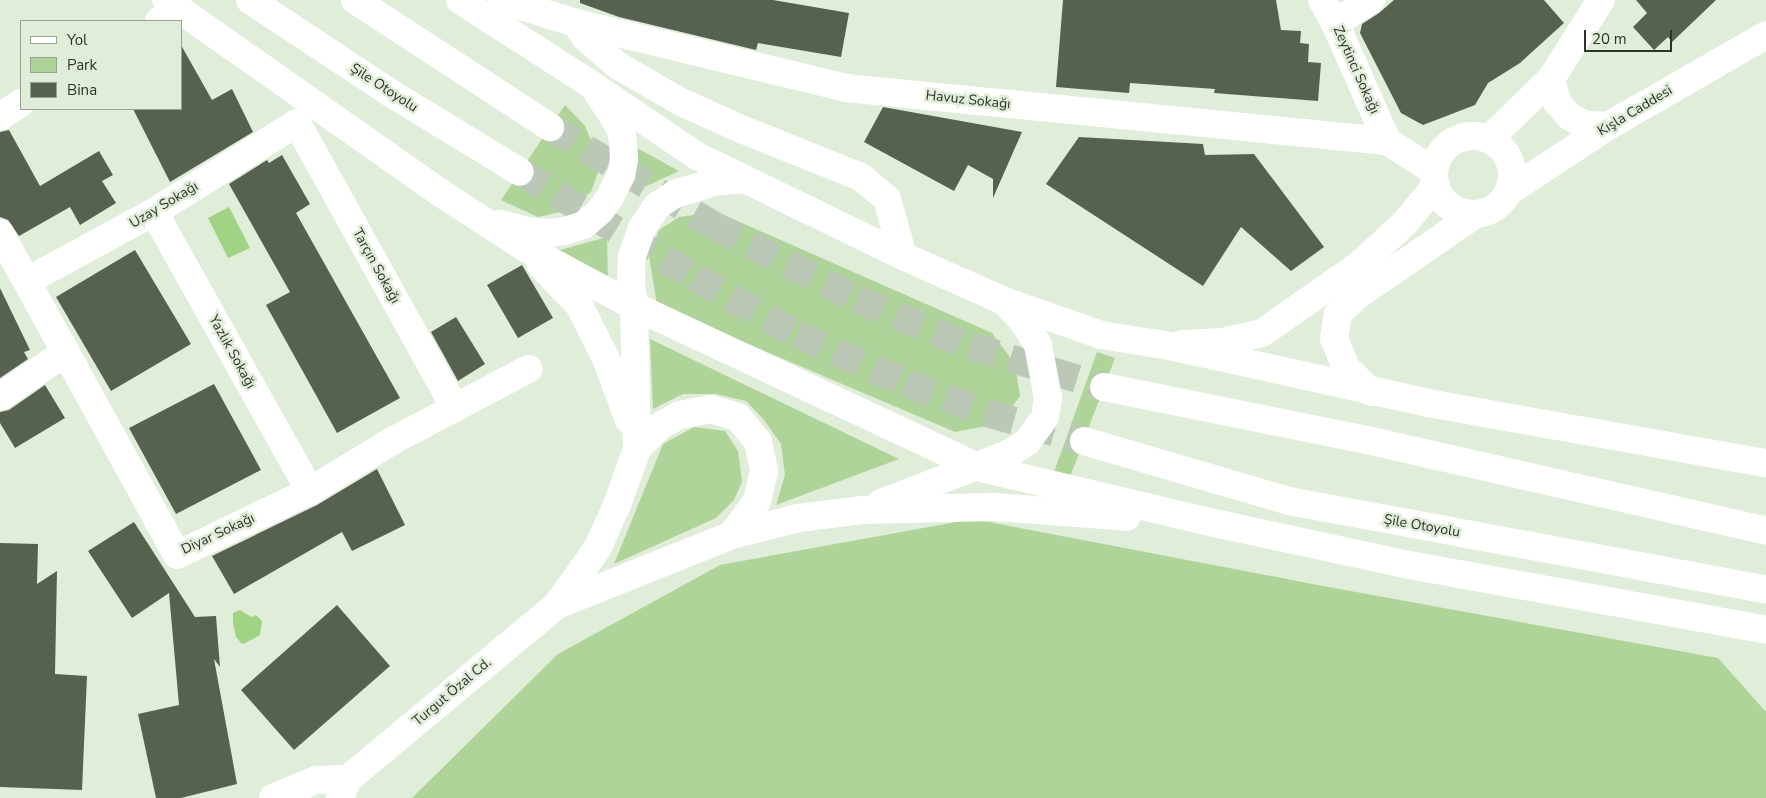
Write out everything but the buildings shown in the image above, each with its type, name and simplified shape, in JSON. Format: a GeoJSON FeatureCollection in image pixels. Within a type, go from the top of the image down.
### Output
{"type":"FeatureCollection","features":[{"type":"Feature","properties":{"kind":"main road"},"geometry":{"type":"LineString","coordinates":[[166,0],[524,247],[634,306],[977,467],[1219,524],[1404,564],[1766,630]]}},
{"type":"Feature","properties":{"kind":"main road","name":"Şile Otoyolu"},"geometry":{"type":"LineString","coordinates":[[250,0],[389,92],[520,172]]}},
{"type":"Feature","properties":{"kind":"main road"},"geometry":{"type":"LineString","coordinates":[[355,0],[550,127]]}},
{"type":"Feature","properties":{"kind":"main road"},"geometry":{"type":"LineString","coordinates":[[460,0],[592,85],[697,156],[903,256],[1004,301],[1101,335],[1165,345],[1371,392],[1766,463]]}},
{"type":"Feature","properties":{"kind":"main road","name":"Havuz Sokağı"},"geometry":{"type":"LineString","coordinates":[[502,0],[576,23],[846,88],[1387,141],[1435,178]]}},
{"type":"Feature","properties":{"kind":"main road","name":"Zeytinci Sokağı"},"geometry":{"type":"LineString","coordinates":[[1322,0],[1336,23],[1387,141]]}},
{"type":"Feature","properties":{"kind":"main road"},"geometry":{"type":"LineString","coordinates":[[1336,23],[1371,0]]}},
{"type":"Feature","properties":{"kind":"main road"},"geometry":{"type":"LineString","coordinates":[[1489,139],[1551,79],[1601,0]]}},
{"type":"Feature","properties":{"kind":"main road"},"geometry":{"type":"LineString","coordinates":[[576,23],[585,37],[617,65],[681,102],[741,129],[861,177],[887,199],[903,256]]}},
{"type":"Feature","properties":{"kind":"main road","name":"Kışla Caddesi"},"geometry":{"type":"LineString","coordinates":[[1508,192],[1608,126],[1766,34]]}},
{"type":"Feature","properties":{"kind":"main road"},"geometry":{"type":"LineString","coordinates":[[1551,79],[1557,102],[1570,117],[1585,125],[1608,126]]}},
{"type":"Feature","properties":{"kind":"main road"},"geometry":{"type":"LineString","coordinates":[[471,212],[503,225],[551,233],[584,225],[600,211],[610,197],[621,175],[624,159],[623,142],[621,130],[592,85]]}},
{"type":"Feature","properties":{"kind":"main road"},"geometry":{"type":"LineString","coordinates":[[0,117],[20,103]]}},
{"type":"Feature","properties":{"kind":"main road","name":"Uzay Sokağı"},"geometry":{"type":"LineString","coordinates":[[27,281],[154,212],[297,123]]}},
{"type":"Feature","properties":{"kind":"main road","name":"Tarçın Sokağı"},"geometry":{"type":"LineString","coordinates":[[297,123],[455,408]]}},
{"type":"Feature","properties":{"kind":"main road"},"geometry":{"type":"LineString","coordinates":[[1165,345],[1224,342],[1262,333],[1359,265],[1405,223],[1435,178],[1444,149],[1453,141],[1465,136],[1489,139],[1507,155],[1512,167],[1512,179],[1508,192],[1500,203],[1489,210],[1476,214],[1358,295],[1338,314],[1334,339],[1343,361],[1346,368],[1371,392]]}},
{"type":"Feature","properties":{"kind":"main road"},"geometry":{"type":"LineString","coordinates":[[1435,178],[1441,197],[1451,206],[1463,212],[1476,214]]}},
{"type":"Feature","properties":{"kind":"main road"},"geometry":{"type":"LineString","coordinates":[[557,605],[596,549],[617,505],[637,450],[634,306],[631,280],[632,256],[642,228],[657,206],[687,189],[714,182],[743,179]]}},
{"type":"Feature","properties":{"kind":"main road","name":"Yazlık Sokağı"},"geometry":{"type":"LineString","coordinates":[[154,212],[310,491]]}},
{"type":"Feature","properties":{"kind":"main road","name":"Diyar Sokağı"},"geometry":{"type":"LineString","coordinates":[[0,233],[177,555],[310,491],[394,440],[528,369]]}},
{"type":"Feature","properties":{"kind":"main road"},"geometry":{"type":"LineString","coordinates":[[524,247],[579,305],[607,361],[624,404],[637,450]]}},
{"type":"Feature","properties":{"kind":"main road"},"geometry":{"type":"LineString","coordinates":[[862,510],[1008,454],[1027,442],[1045,418],[1048,398],[1038,345],[1023,321],[1004,301]]}},
{"type":"Feature","properties":{"kind":"main road"},"geometry":{"type":"LineString","coordinates":[[0,397],[66,352]]}},
{"type":"Feature","properties":{"kind":"main road"},"geometry":{"type":"LineString","coordinates":[[1104,387],[1367,440],[1766,531]]}},
{"type":"Feature","properties":{"kind":"main road"},"geometry":{"type":"LineString","coordinates":[[637,450],[658,427],[680,415],[710,409],[738,417],[758,442],[764,471],[757,501],[732,535]]}},
{"type":"Feature","properties":{"kind":"main road","name":"Şile Otoyolu"},"geometry":{"type":"LineString","coordinates":[[1084,441],[1289,501],[1766,589]]}},
{"type":"Feature","properties":{"kind":"main road"},"geometry":{"type":"LineString","coordinates":[[557,605],[732,535],[798,518],[862,510],[1024,508],[1219,524]]}},
{"type":"Feature","properties":{"kind":"main road","name":"Turgut Özal Cd."},"geometry":{"type":"LineString","coordinates":[[273,798],[316,780],[344,789],[557,605]]}},
{"type":"Feature","properties":{"kind":"green space"},"geometry":{"type":"Polygon","coordinates":[[[565,105],[585,126],[601,164],[591,192],[565,211],[538,217],[501,200],[565,105]]]}},
{"type":"Feature","properties":{"kind":"green space"},"geometry":{"type":"Polygon","coordinates":[[[637,148],[679,171],[636,191],[637,148]]]}},
{"type":"Feature","properties":{"kind":"green space"},"geometry":{"type":"Polygon","coordinates":[[[717,212],[992,333],[1015,364],[1020,396],[1007,414],[986,426],[955,432],[657,305],[649,256],[659,230],[679,217],[717,212]]]}},
{"type":"Feature","properties":{"kind":"green space"},"geometry":{"type":"Polygon","coordinates":[[[607,237],[608,285],[553,252],[607,237]]]}},
{"type":"Feature","properties":{"kind":"green space"},"geometry":{"type":"Polygon","coordinates":[[[650,339],[899,459],[776,505],[785,475],[781,444],[764,420],[746,401],[716,394],[683,394],[653,409],[650,339]]]}},
{"type":"Feature","properties":{"kind":"green space"},"geometry":{"type":"Polygon","coordinates":[[[1097,352],[1115,358],[1070,477],[1054,472],[1097,352]]]}},
{"type":"Feature","properties":{"kind":"green space"},"geometry":{"type":"Polygon","coordinates":[[[694,427],[725,431],[738,451],[742,482],[734,500],[716,518],[614,564],[663,444],[694,427]]]}},
{"type":"Feature","properties":{"kind":"green space"},"geometry":{"type":"Polygon","coordinates":[[[973,519],[1323,586],[1718,658],[1766,712],[1766,798],[412,798],[558,654],[720,565],[973,519]]]}},
{"type":"Feature","properties":{"kind":"shaded area"},"geometry":{"type":"Polygon","coordinates":[[[229,207],[250,248],[228,258],[208,218],[229,207]]]}},
{"type":"Feature","properties":{"kind":"shaded area"},"geometry":{"type":"Polygon","coordinates":[[[240,610],[251,617],[256,615],[262,621],[260,635],[242,644],[236,637],[233,623],[233,613],[240,610]]]}},
{"type":"Feature","properties":{"kind":"tunnel"},"geometry":{"type":"LineString","coordinates":[[550,127],[713,225],[857,299],[970,346],[1104,387]]}},
{"type":"Feature","properties":{"kind":"tunnel"},"geometry":{"type":"LineString","coordinates":[[520,172],[694,277],[797,334],[906,383],[987,413],[1084,441]]}}]}
